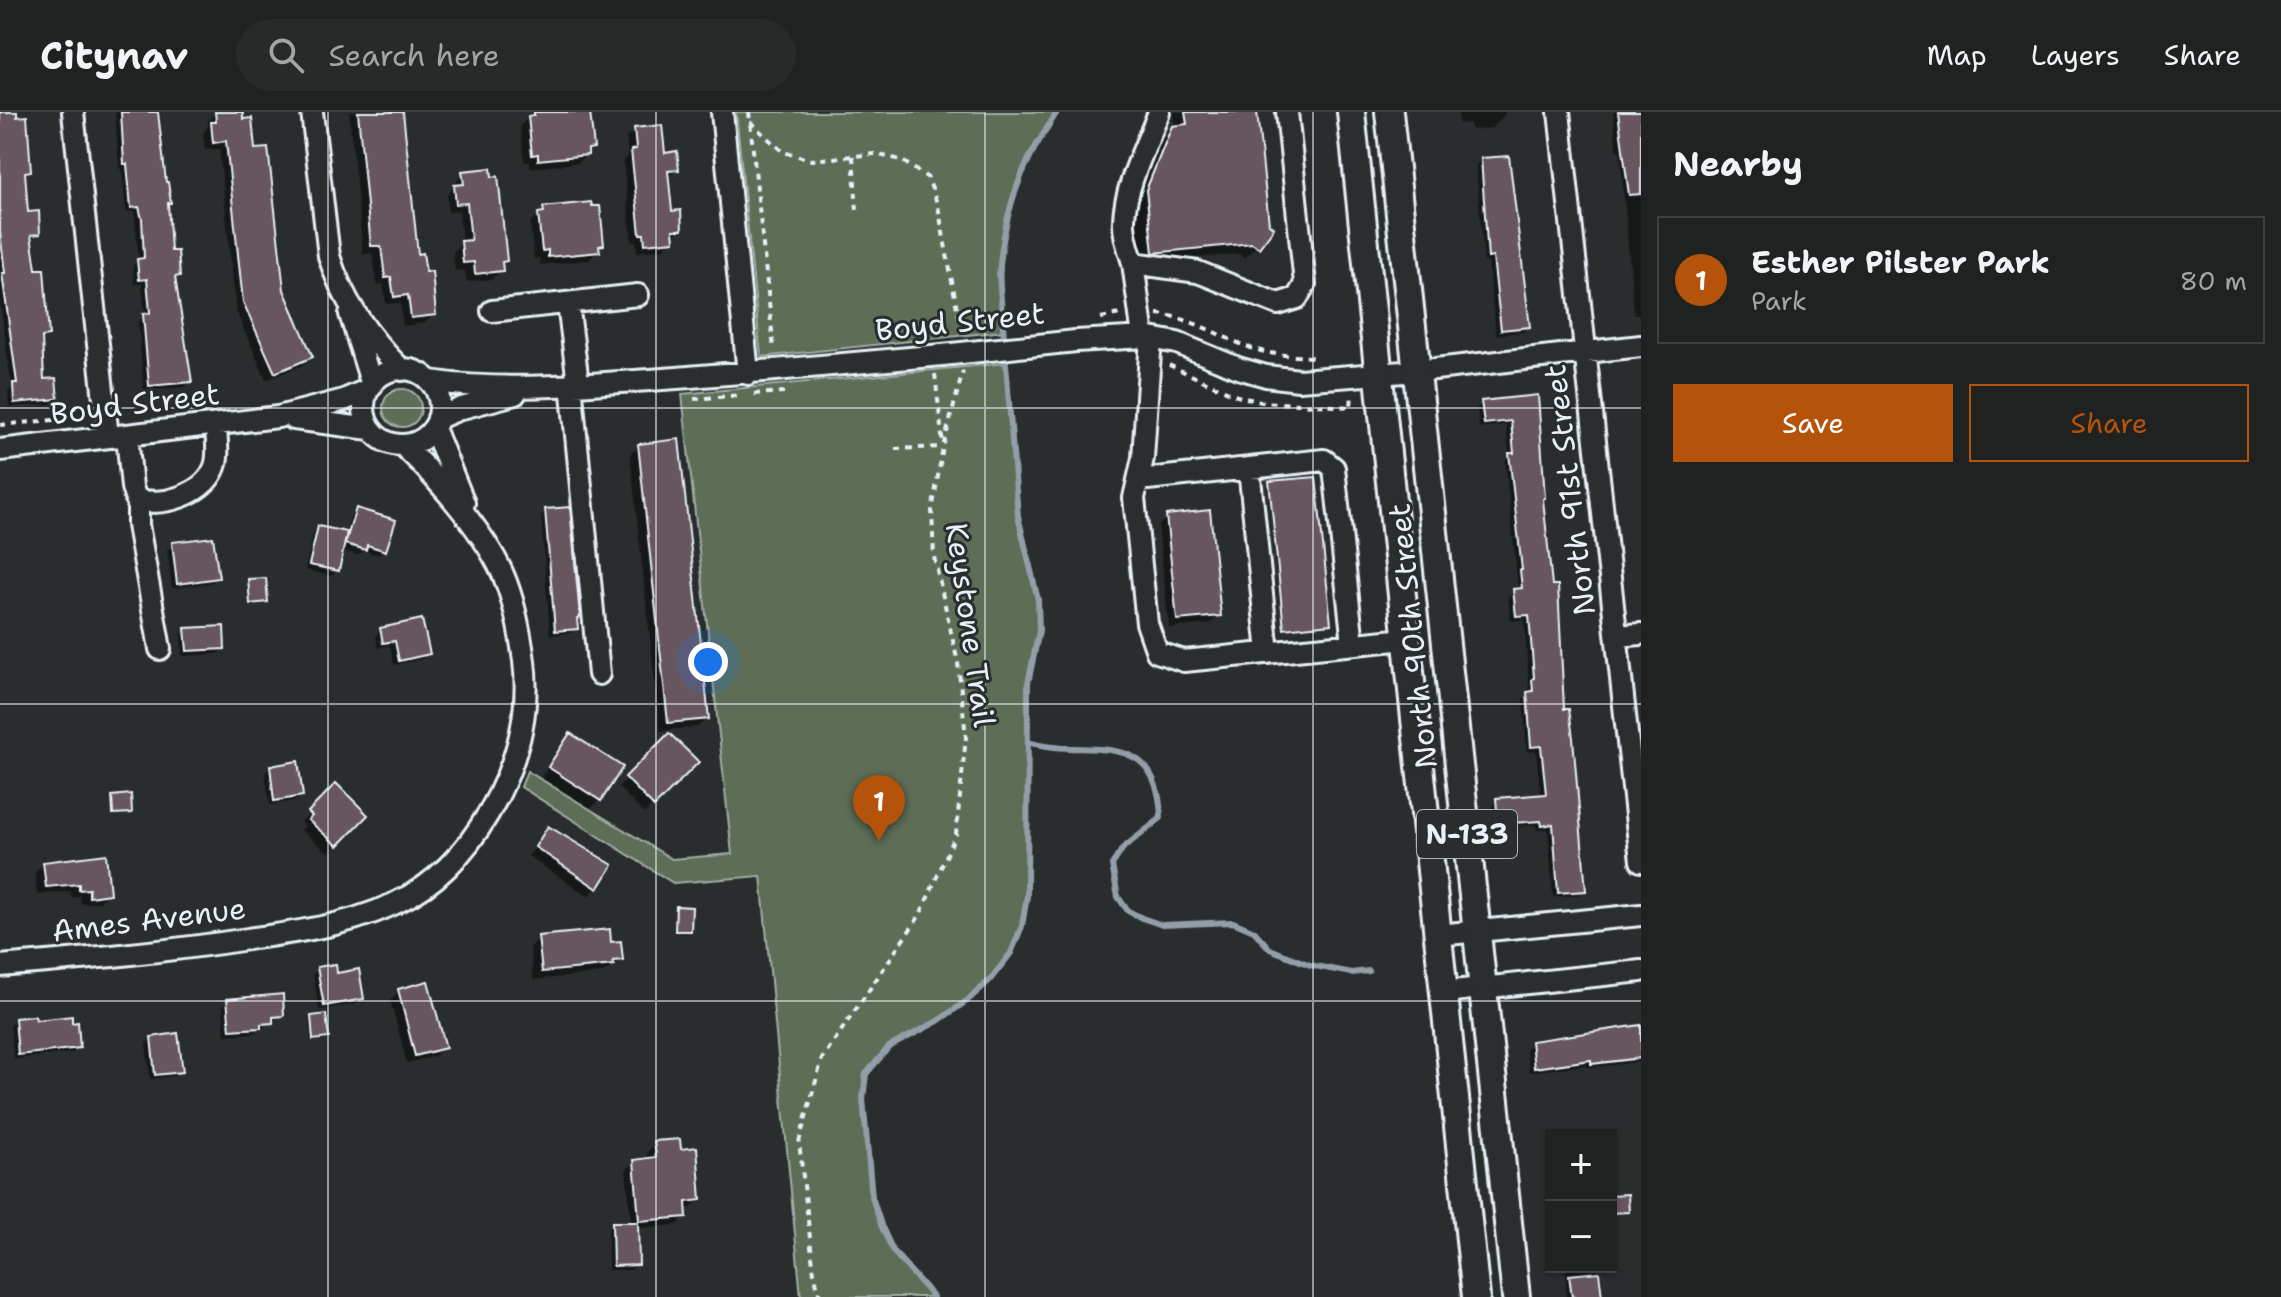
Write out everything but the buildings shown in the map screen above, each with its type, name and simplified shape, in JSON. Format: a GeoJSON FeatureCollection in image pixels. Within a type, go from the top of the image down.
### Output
{"type":"FeatureCollection","features":[{"type":"Feature","properties":{"kind":"main road","name":"North 90th Street"},"geometry":{"type":"LineString","coordinates":[[1351,112],[1476,1297]]}},
{"type":"Feature","properties":{"kind":"main road","name":"North 90th Street"},"geometry":{"type":"LineString","coordinates":[[1389,112],[1516,1297]]}},
{"type":"Feature","properties":{"kind":"street"},"geometry":{"type":"LineString","coordinates":[[73,112],[114,430],[138,500],[138,525],[160,649]]}},
{"type":"Feature","properties":{"kind":"street"},"geometry":{"type":"LineString","coordinates":[[312,112],[329,256],[343,291],[370,387],[364,405],[370,429]]}},
{"type":"Feature","properties":{"kind":"street"},"geometry":{"type":"LineString","coordinates":[[722,112],[748,374]]}},
{"type":"Feature","properties":{"kind":"street"},"geometry":{"type":"LineString","coordinates":[[1159,112],[1129,194],[1124,219],[1147,338],[1143,458],[1134,498],[1147,623],[1157,652],[1184,661],[1406,639]]}},
{"type":"Feature","properties":{"kind":"street"},"geometry":{"type":"LineString","coordinates":[[1133,263],[1198,272],[1278,304],[1297,298],[1305,284],[1287,112]]}},
{"type":"Feature","properties":{"kind":"street","name":"North 91st Street"},"geometry":{"type":"LineString","coordinates":[[1559,112],[1641,861]]}},
{"type":"Feature","properties":{"kind":"street"},"geometry":{"type":"LineString","coordinates":[[343,291],[364,327],[402,370]]}},
{"type":"Feature","properties":{"kind":"street"},"geometry":{"type":"LineString","coordinates":[[492,311],[638,295]]}},
{"type":"Feature","properties":{"kind":"street"},"geometry":{"type":"LineString","coordinates":[[568,303],[599,674]]}},
{"type":"Feature","properties":{"kind":"street","name":"Boyd Street"},"geometry":{"type":"LineString","coordinates":[[278,417],[370,429],[390,444],[402,445],[414,443],[436,423],[482,401],[542,387],[939,366],[1076,341],[1147,338],[1177,343],[1238,368],[1280,379],[1299,380],[1417,371],[1641,346]]}},
{"type":"Feature","properties":{"kind":"street","name":"Boyd Street"},"geometry":{"type":"LineString","coordinates":[[0,450],[114,430],[216,425],[278,417],[344,400],[370,387],[383,374],[402,370],[420,374],[430,381],[472,386],[542,387]]}},
{"type":"Feature","properties":{"kind":"street"},"geometry":{"type":"LineString","coordinates":[[430,381],[440,404],[436,423],[445,460],[477,528]]}},
{"type":"Feature","properties":{"kind":"street"},"geometry":{"type":"LineString","coordinates":[[138,500],[146,502],[187,495],[203,484],[214,469],[216,425]]}},
{"type":"Feature","properties":{"kind":"street"},"geometry":{"type":"LineString","coordinates":[[402,445],[426,467],[477,528]]}},
{"type":"Feature","properties":{"kind":"street"},"geometry":{"type":"LineString","coordinates":[[1138,480],[1324,460],[1334,468],[1353,644]]}},
{"type":"Feature","properties":{"kind":"street"},"geometry":{"type":"LineString","coordinates":[[1249,468],[1268,653]]}},
{"type":"Feature","properties":{"kind":"street","name":"Ames Avenue"},"geometry":{"type":"LineString","coordinates":[[0,966],[177,950],[305,931],[377,912],[432,880],[482,828],[508,775],[525,710],[524,664],[513,597],[501,567],[477,528]]}},
{"type":"Feature","properties":{"kind":"street"},"geometry":{"type":"LineString","coordinates":[[1617,636],[1641,634]]}},
{"type":"Feature","properties":{"kind":"street"},"geometry":{"type":"LineString","coordinates":[[1438,935],[1641,915]]}},
{"type":"Feature","properties":{"kind":"street"},"geometry":{"type":"LineString","coordinates":[[1444,992],[1641,971]]}},
{"type":"Feature","properties":{"kind":"path"},"geometry":{"type":"LineString","coordinates":[[749,112],[774,350]]}},
{"type":"Feature","properties":{"kind":"path"},"geometry":{"type":"LineString","coordinates":[[750,122],[783,152],[812,160],[875,154],[901,160],[928,178],[938,206],[964,347]]}},
{"type":"Feature","properties":{"kind":"path"},"geometry":{"type":"LineString","coordinates":[[853,156],[857,211]]}},
{"type":"Feature","properties":{"kind":"path"},"geometry":{"type":"LineString","coordinates":[[895,449],[943,447],[939,366],[925,375]]}},
{"type":"Feature","properties":{"kind":"path","name":"Keystone Trail"},"geometry":{"type":"LineString","coordinates":[[820,1297],[814,1273],[799,1142],[822,1059],[920,915],[956,834],[966,737],[958,663],[934,557],[932,511],[943,447],[963,368]]}},
{"type":"Feature","properties":{"kind":"path"},"geometry":{"type":"LineString","coordinates":[[683,398],[708,399],[793,390]]}},
{"type":"Feature","properties":{"kind":"path"},"geometry":{"type":"LineString","coordinates":[[0,425],[84,416],[114,430]]}},
{"type":"Feature","properties":{"kind":"green space"},"geometry":{"type":"Polygon","coordinates":[[[736,112],[1057,112],[1021,176],[1008,219],[1001,286],[1004,331],[761,357],[736,112]]]}},
{"type":"Feature","properties":{"kind":"green space"},"geometry":{"type":"Polygon","coordinates":[[[1006,363],[1018,516],[1038,600],[1039,631],[1028,683],[1026,827],[1029,866],[1022,926],[1011,953],[990,980],[938,1021],[889,1047],[866,1074],[863,1099],[872,1197],[893,1251],[933,1297],[801,1297],[761,876],[673,883],[521,787],[527,771],[672,859],[732,854],[682,394],[1006,363]]]}},
{"type":"Feature","properties":{"kind":"green space"},"geometry":{"type":"Polygon","coordinates":[[[402,389],[415,395],[421,408],[415,421],[402,427],[389,421],[383,408],[389,395],[402,389]]]}},
{"type":"Feature","properties":{"kind":"waterway"},"geometry":{"type":"LineString","coordinates":[[933,1297],[893,1251],[881,1225],[872,1197],[863,1099],[866,1074],[889,1047],[938,1021],[990,980],[1011,953],[1022,926],[1027,896],[1028,683],[1039,631],[1038,600],[1018,516],[999,275],[1005,229],[1018,183],[1057,112]]}},
{"type":"Feature","properties":{"kind":"waterway"},"geometry":{"type":"LineString","coordinates":[[1028,742],[1051,747],[1116,751],[1133,757],[1147,769],[1157,788],[1161,818],[1123,848],[1112,865],[1118,897],[1128,911],[1162,925],[1233,922],[1254,931],[1270,949],[1310,965],[1351,973],[1369,971]]}},
{"type":"Feature","properties":{"kind":"place","name":"Esther Pilster Park"},"geometry":{"type":"Point","coordinates":[879,841]}}]}
